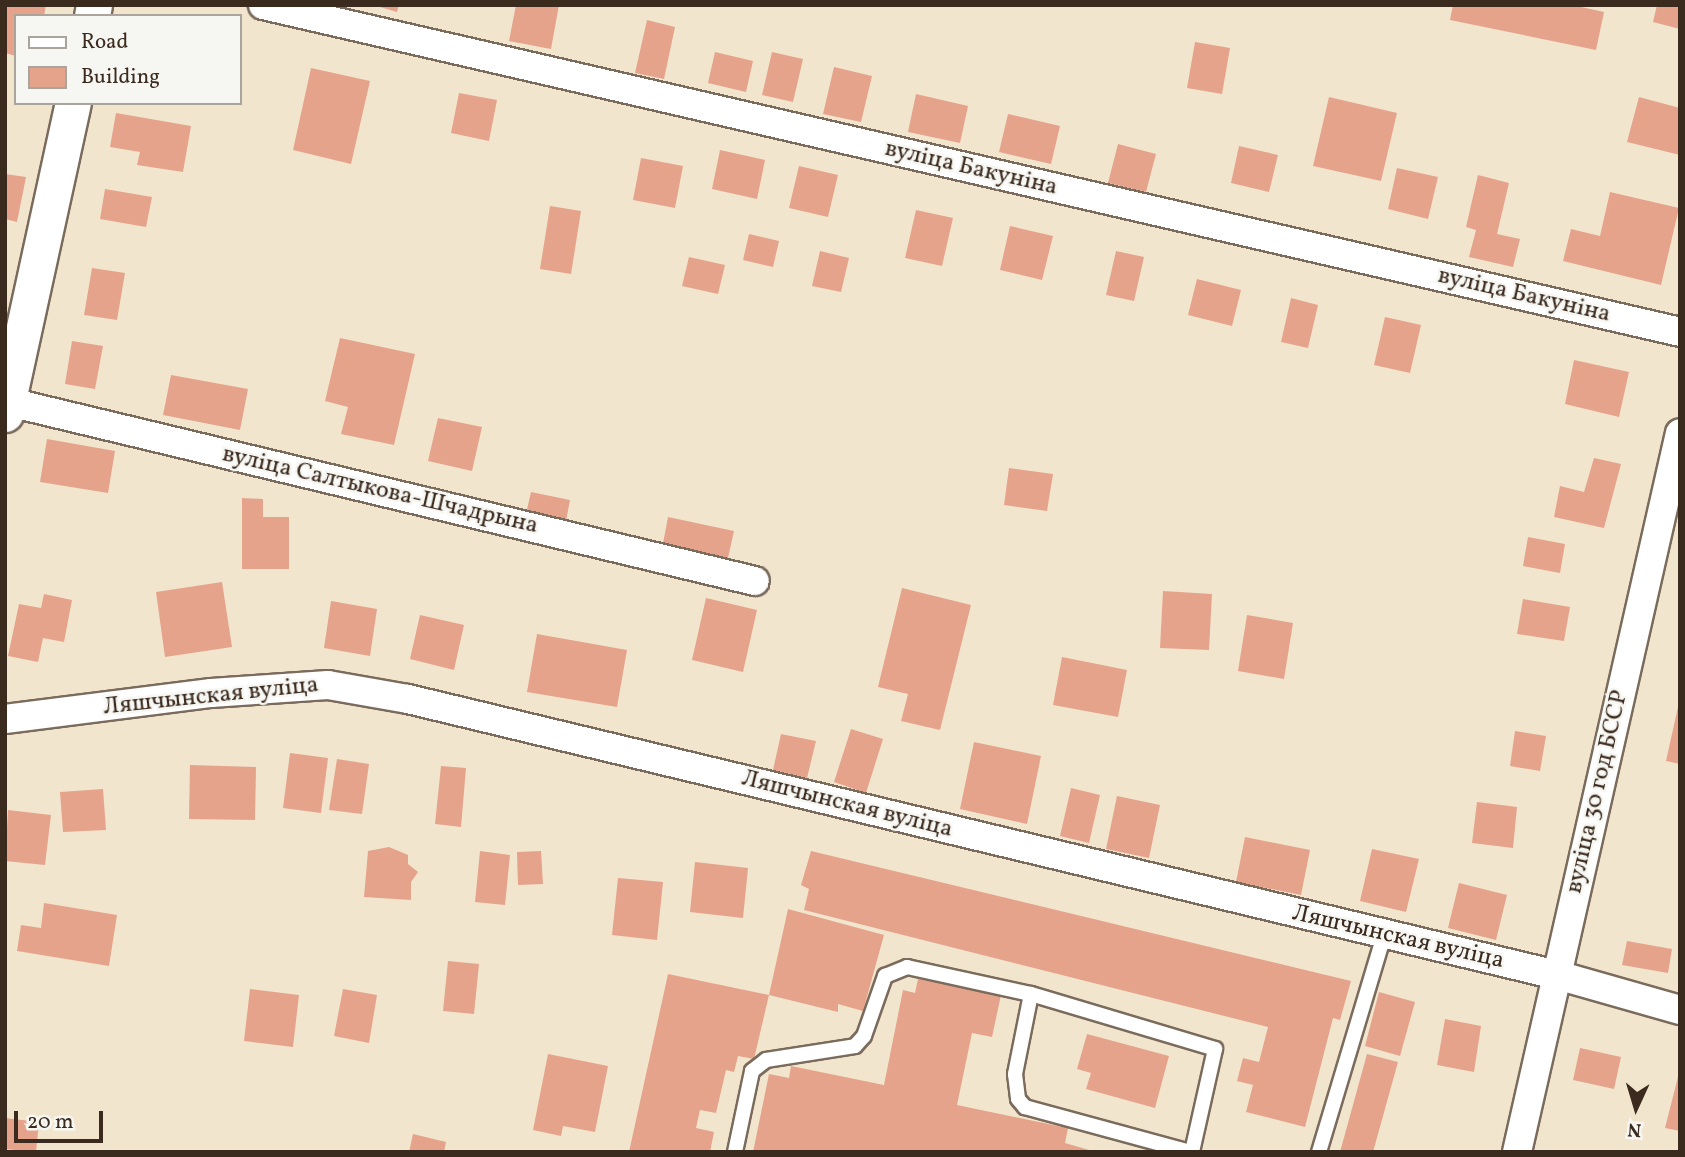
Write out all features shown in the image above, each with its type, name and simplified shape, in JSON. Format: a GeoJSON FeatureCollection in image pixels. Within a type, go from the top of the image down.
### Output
{"type":"FeatureCollection","features":[{"type":"Feature","properties":{"kind":"street","name":"вуліца Бакуніна"},"geometry":{"type":"LineString","coordinates":[[263,5],[1680,332]]}},
{"type":"Feature","properties":{"kind":"street"},"geometry":{"type":"LineString","coordinates":[[6,406],[73,105]]}},
{"type":"Feature","properties":{"kind":"street","name":"вуліца Салтыкова-Шчадрына"},"geometry":{"type":"LineString","coordinates":[[6,406],[755,581]]}},
{"type":"Feature","properties":{"kind":"street","name":"вуліца 30 год БССР"},"geometry":{"type":"LineString","coordinates":[[1517,1152],[1680,433]]}},
{"type":"Feature","properties":{"kind":"street","name":"Ляшчынская вуліца"},"geometry":{"type":"LineString","coordinates":[[5,719],[211,693],[328,685],[408,699],[1557,975],[1680,1010]]}},
{"type":"Feature","properties":{"kind":"lane"},"geometry":{"type":"LineString","coordinates":[[1320,1152],[1384,935]]}},
{"type":"Feature","properties":{"kind":"lane"},"geometry":{"type":"LineString","coordinates":[[735,1152],[752,1071],[766,1060],[855,1046],[864,1036],[885,976],[895,969],[907,967],[1031,994],[1215,1049],[1191,1152],[1146,1147],[1025,1107],[1018,1099],[1015,1074],[1031,994]]}},
{"type":"Feature","properties":{"kind":"building"},"geometry":{"type":"Polygon","coordinates":[[[5,5],[46,5],[44,14],[14,14],[14,55],[5,53],[5,5]]]}},
{"type":"Feature","properties":{"kind":"building"},"geometry":{"type":"Polygon","coordinates":[[[373,5],[399,5],[397,12],[373,5]]]}},
{"type":"Feature","properties":{"kind":"building"},"geometry":{"type":"Polygon","coordinates":[[[516,5],[559,5],[551,49],[509,41],[516,5]]]}},
{"type":"Feature","properties":{"kind":"building"},"geometry":{"type":"Polygon","coordinates":[[[1453,5],[1572,5],[1604,12],[1596,50],[1450,20],[1453,5]]]}},
{"type":"Feature","properties":{"kind":"building"},"geometry":{"type":"Polygon","coordinates":[[[1657,5],[1680,5],[1680,29],[1653,22],[1657,5]]]}},
{"type":"Feature","properties":{"kind":"building"},"geometry":{"type":"Polygon","coordinates":[[[647,20],[675,27],[664,79],[635,73],[647,20]]]}},
{"type":"Feature","properties":{"kind":"building"},"geometry":{"type":"Polygon","coordinates":[[[1195,42],[1230,48],[1222,94],[1187,88],[1195,42]]]}},
{"type":"Feature","properties":{"kind":"building"},"geometry":{"type":"Polygon","coordinates":[[[715,52],[753,61],[746,92],[708,83],[715,52]]]}},
{"type":"Feature","properties":{"kind":"building"},"geometry":{"type":"Polygon","coordinates":[[[772,52],[803,59],[793,102],[762,95],[772,52]]]}},
{"type":"Feature","properties":{"kind":"building"},"geometry":{"type":"Polygon","coordinates":[[[834,67],[872,76],[861,122],[823,114],[834,67]]]}},
{"type":"Feature","properties":{"kind":"building"},"geometry":{"type":"Polygon","coordinates":[[[311,68],[370,81],[351,164],[293,150],[311,68]]]}},
{"type":"Feature","properties":{"kind":"building"},"geometry":{"type":"Polygon","coordinates":[[[459,93],[497,100],[489,141],[451,133],[459,93]]]}},
{"type":"Feature","properties":{"kind":"building"},"geometry":{"type":"Polygon","coordinates":[[[916,94],[968,106],[960,143],[908,132],[916,94]]]}},
{"type":"Feature","properties":{"kind":"building"},"geometry":{"type":"Polygon","coordinates":[[[1329,97],[1397,113],[1381,181],[1313,166],[1329,97]]]}},
{"type":"Feature","properties":{"kind":"building"},"geometry":{"type":"Polygon","coordinates":[[[1639,97],[1680,108],[1680,155],[1627,142],[1639,97]]]}},
{"type":"Feature","properties":{"kind":"building"},"geometry":{"type":"Polygon","coordinates":[[[116,113],[191,126],[183,172],[137,165],[140,152],[110,147],[116,113]]]}},
{"type":"Feature","properties":{"kind":"building"},"geometry":{"type":"Polygon","coordinates":[[[1008,114],[1060,126],[1051,164],[999,152],[1008,114]]]}},
{"type":"Feature","properties":{"kind":"building"},"geometry":{"type":"Polygon","coordinates":[[[1118,144],[1156,154],[1146,192],[1108,183],[1118,144]]]}},
{"type":"Feature","properties":{"kind":"building"},"geometry":{"type":"Polygon","coordinates":[[[1239,146],[1278,155],[1269,192],[1231,183],[1239,146]]]}},
{"type":"Feature","properties":{"kind":"building"},"geometry":{"type":"Polygon","coordinates":[[[720,150],[765,160],[757,199],[712,189],[720,150]]]}},
{"type":"Feature","properties":{"kind":"building"},"geometry":{"type":"Polygon","coordinates":[[[641,158],[683,166],[675,208],[633,200],[641,158]]]}},
{"type":"Feature","properties":{"kind":"building"},"geometry":{"type":"Polygon","coordinates":[[[799,166],[838,175],[828,217],[789,208],[799,166]]]}},
{"type":"Feature","properties":{"kind":"building"},"geometry":{"type":"Polygon","coordinates":[[[1397,168],[1438,177],[1428,219],[1388,209],[1397,168]]]}},
{"type":"Feature","properties":{"kind":"building"},"geometry":{"type":"Polygon","coordinates":[[[5,174],[26,177],[17,222],[5,219],[5,174]]]}},
{"type":"Feature","properties":{"kind":"building"},"geometry":{"type":"Polygon","coordinates":[[[1478,175],[1509,183],[1497,234],[1520,239],[1513,267],[1469,257],[1476,230],[1466,227],[1478,175]]]}},
{"type":"Feature","properties":{"kind":"building"},"geometry":{"type":"Polygon","coordinates":[[[105,189],[152,197],[146,227],[100,219],[105,189]]]}},
{"type":"Feature","properties":{"kind":"building"},"geometry":{"type":"Polygon","coordinates":[[[1610,192],[1679,208],[1661,285],[1563,261],[1571,229],[1600,236],[1610,192]]]}},
{"type":"Feature","properties":{"kind":"building"},"geometry":{"type":"Polygon","coordinates":[[[550,206],[581,211],[571,274],[540,269],[550,206]]]}},
{"type":"Feature","properties":{"kind":"building"},"geometry":{"type":"Polygon","coordinates":[[[916,210],[953,218],[942,266],[905,258],[916,210]]]}},
{"type":"Feature","properties":{"kind":"building"},"geometry":{"type":"Polygon","coordinates":[[[1010,226],[1053,236],[1042,280],[1000,270],[1010,226]]]}},
{"type":"Feature","properties":{"kind":"building"},"geometry":{"type":"Polygon","coordinates":[[[749,234],[779,241],[773,267],[743,260],[749,234]]]}},
{"type":"Feature","properties":{"kind":"building"},"geometry":{"type":"Polygon","coordinates":[[[820,251],[849,258],[841,292],[812,286],[820,251]]]}},
{"type":"Feature","properties":{"kind":"building"},"geometry":{"type":"Polygon","coordinates":[[[1116,251],[1144,257],[1134,301],[1106,295],[1116,251]]]}},
{"type":"Feature","properties":{"kind":"building"},"geometry":{"type":"Polygon","coordinates":[[[689,257],[725,265],[718,294],[682,286],[689,257]]]}},
{"type":"Feature","properties":{"kind":"building"},"geometry":{"type":"Polygon","coordinates":[[[92,268],[125,273],[117,320],[84,315],[92,268]]]}},
{"type":"Feature","properties":{"kind":"building"},"geometry":{"type":"Polygon","coordinates":[[[1197,279],[1241,290],[1232,326],[1188,315],[1197,279]]]}},
{"type":"Feature","properties":{"kind":"building"},"geometry":{"type":"Polygon","coordinates":[[[1291,298],[1318,305],[1308,348],[1281,342],[1291,298]]]}},
{"type":"Feature","properties":{"kind":"building"},"geometry":{"type":"Polygon","coordinates":[[[1385,317],[1421,325],[1410,373],[1374,365],[1385,317]]]}},
{"type":"Feature","properties":{"kind":"building"},"geometry":{"type":"Polygon","coordinates":[[[340,338],[415,354],[394,445],[341,434],[348,407],[325,401],[340,338]]]}},
{"type":"Feature","properties":{"kind":"building"},"geometry":{"type":"Polygon","coordinates":[[[72,341],[103,346],[95,389],[65,384],[72,341]]]}},
{"type":"Feature","properties":{"kind":"building"},"geometry":{"type":"Polygon","coordinates":[[[1574,360],[1629,372],[1619,417],[1565,404],[1574,360]]]}},
{"type":"Feature","properties":{"kind":"building"},"geometry":{"type":"Polygon","coordinates":[[[171,375],[248,389],[240,430],[163,415],[171,375]]]}},
{"type":"Feature","properties":{"kind":"building"},"geometry":{"type":"Polygon","coordinates":[[[438,418],[482,427],[472,471],[428,461],[438,418]]]}},
{"type":"Feature","properties":{"kind":"building"},"geometry":{"type":"Polygon","coordinates":[[[47,439],[115,451],[108,493],[40,482],[47,439]]]}},
{"type":"Feature","properties":{"kind":"building"},"geometry":{"type":"Polygon","coordinates":[[[1594,458],[1621,464],[1604,528],[1554,517],[1560,486],[1584,492],[1594,458]]]}},
{"type":"Feature","properties":{"kind":"building"},"geometry":{"type":"Polygon","coordinates":[[[1009,468],[1053,474],[1047,511],[1004,505],[1009,468]]]}},
{"type":"Feature","properties":{"kind":"building"},"geometry":{"type":"Polygon","coordinates":[[[531,492],[570,500],[565,526],[525,518],[531,492]]]}},
{"type":"Feature","properties":{"kind":"building"},"geometry":{"type":"Polygon","coordinates":[[[242,498],[263,499],[263,517],[289,517],[289,569],[242,569],[242,498]]]}},
{"type":"Feature","properties":{"kind":"building"},"geometry":{"type":"Polygon","coordinates":[[[668,517],[734,531],[726,567],[661,554],[668,517]]]}},
{"type":"Feature","properties":{"kind":"building"},"geometry":{"type":"Polygon","coordinates":[[[1528,537],[1565,544],[1560,573],[1523,566],[1528,537]]]}},
{"type":"Feature","properties":{"kind":"building"},"geometry":{"type":"Polygon","coordinates":[[[222,582],[232,647],[165,657],[156,592],[222,582]]]}},
{"type":"Feature","properties":{"kind":"building"},"geometry":{"type":"Polygon","coordinates":[[[902,588],[971,605],[940,730],[901,721],[908,694],[878,687],[902,588]]]}},
{"type":"Feature","properties":{"kind":"building"},"geometry":{"type":"Polygon","coordinates":[[[1163,591],[1212,594],[1209,650],[1160,648],[1163,591]]]}},
{"type":"Feature","properties":{"kind":"building"},"geometry":{"type":"Polygon","coordinates":[[[44,594],[72,600],[64,642],[43,638],[38,662],[8,656],[19,604],[41,608],[44,594]]]}},
{"type":"Feature","properties":{"kind":"building"},"geometry":{"type":"Polygon","coordinates":[[[706,598],[757,610],[743,672],[692,660],[706,598]]]}},
{"type":"Feature","properties":{"kind":"building"},"geometry":{"type":"Polygon","coordinates":[[[1523,599],[1570,607],[1564,641],[1517,634],[1523,599]]]}},
{"type":"Feature","properties":{"kind":"building"},"geometry":{"type":"Polygon","coordinates":[[[331,601],[377,609],[370,656],[324,648],[331,601]]]}},
{"type":"Feature","properties":{"kind":"building"},"geometry":{"type":"Polygon","coordinates":[[[420,615],[464,625],[454,670],[410,659],[420,615]]]}},
{"type":"Feature","properties":{"kind":"building"},"geometry":{"type":"Polygon","coordinates":[[[1247,615],[1293,623],[1284,679],[1238,671],[1247,615]]]}},
{"type":"Feature","properties":{"kind":"building"},"geometry":{"type":"Polygon","coordinates":[[[537,634],[627,650],[617,707],[527,692],[537,634]]]}},
{"type":"Feature","properties":{"kind":"building"},"geometry":{"type":"Polygon","coordinates":[[[1062,657],[1127,670],[1118,717],[1053,705],[1062,657]]]}},
{"type":"Feature","properties":{"kind":"building"},"geometry":{"type":"Polygon","coordinates":[[[1680,698],[1680,764],[1666,761],[1680,698]]]}},
{"type":"Feature","properties":{"kind":"building"},"geometry":{"type":"Polygon","coordinates":[[[851,729],[883,739],[866,793],[834,782],[851,729]]]}},
{"type":"Feature","properties":{"kind":"building"},"geometry":{"type":"Polygon","coordinates":[[[1515,731],[1546,736],[1540,771],[1510,766],[1515,731]]]}},
{"type":"Feature","properties":{"kind":"building"},"geometry":{"type":"Polygon","coordinates":[[[781,734],[816,741],[807,778],[773,770],[781,734]]]}},
{"type":"Feature","properties":{"kind":"building"},"geometry":{"type":"Polygon","coordinates":[[[974,742],[1041,756],[1027,824],[960,809],[974,742]]]}},
{"type":"Feature","properties":{"kind":"building"},"geometry":{"type":"Polygon","coordinates":[[[290,753],[328,758],[321,813],[283,808],[290,753]]]}},
{"type":"Feature","properties":{"kind":"building"},"geometry":{"type":"Polygon","coordinates":[[[337,759],[369,764],[362,814],[329,810],[337,759]]]}},
{"type":"Feature","properties":{"kind":"building"},"geometry":{"type":"Polygon","coordinates":[[[190,765],[256,767],[255,820],[189,819],[190,765]]]}},
{"type":"Feature","properties":{"kind":"building"},"geometry":{"type":"Polygon","coordinates":[[[441,766],[466,768],[461,827],[435,824],[441,766]]]}},
{"type":"Feature","properties":{"kind":"building"},"geometry":{"type":"Polygon","coordinates":[[[1071,788],[1100,795],[1089,843],[1060,836],[1071,788]]]}},
{"type":"Feature","properties":{"kind":"building"},"geometry":{"type":"Polygon","coordinates":[[[103,789],[106,830],[63,832],[60,792],[103,789]]]}},
{"type":"Feature","properties":{"kind":"building"},"geometry":{"type":"Polygon","coordinates":[[[1117,796],[1160,805],[1149,858],[1106,849],[1117,796]]]}},
{"type":"Feature","properties":{"kind":"building"},"geometry":{"type":"Polygon","coordinates":[[[1477,802],[1517,807],[1513,848],[1472,843],[1477,802]]]}},
{"type":"Feature","properties":{"kind":"building"},"geometry":{"type":"Polygon","coordinates":[[[8,810],[51,815],[45,865],[5,861],[8,810]]]}},
{"type":"Feature","properties":{"kind":"building"},"geometry":{"type":"Polygon","coordinates":[[[1245,837],[1310,850],[1301,895],[1236,882],[1245,837]]]}},
{"type":"Feature","properties":{"kind":"building"},"geometry":{"type":"Polygon","coordinates":[[[389,847],[408,855],[408,864],[418,872],[411,882],[411,900],[364,897],[368,851],[389,847]]]}},
{"type":"Feature","properties":{"kind":"building"},"geometry":{"type":"Polygon","coordinates":[[[1372,849],[1419,859],[1406,912],[1360,901],[1372,849]]]}},
{"type":"Feature","properties":{"kind":"building"},"geometry":{"type":"Polygon","coordinates":[[[480,851],[510,855],[505,905],[475,902],[480,851]]]}},
{"type":"Feature","properties":{"kind":"building"},"geometry":{"type":"Polygon","coordinates":[[[541,851],[543,884],[518,885],[517,852],[541,851]]]}},
{"type":"Feature","properties":{"kind":"building"},"geometry":{"type":"Polygon","coordinates":[[[811,851],[1351,981],[1340,1020],[1333,1018],[1305,1127],[1246,1112],[1253,1085],[1237,1081],[1243,1058],[1259,1062],[1268,1027],[804,910],[809,889],[801,885],[811,851]]]}},
{"type":"Feature","properties":{"kind":"building"},"geometry":{"type":"Polygon","coordinates":[[[695,862],[748,868],[743,918],[690,912],[695,862]]]}},
{"type":"Feature","properties":{"kind":"building"},"geometry":{"type":"Polygon","coordinates":[[[618,878],[663,882],[657,940],[612,935],[618,878]]]}},
{"type":"Feature","properties":{"kind":"building"},"geometry":{"type":"Polygon","coordinates":[[[1459,883],[1507,895],[1496,940],[1448,928],[1459,883]]]}},
{"type":"Feature","properties":{"kind":"building"},"geometry":{"type":"Polygon","coordinates":[[[44,903],[117,915],[109,966],[17,951],[21,925],[41,928],[44,903]]]}},
{"type":"Feature","properties":{"kind":"building"},"geometry":{"type":"Polygon","coordinates":[[[788,909],[884,935],[863,1011],[838,1004],[838,1012],[769,995],[788,909]]]}},
{"type":"Feature","properties":{"kind":"building"},"geometry":{"type":"Polygon","coordinates":[[[1627,941],[1672,949],[1668,973],[1622,965],[1627,941]]]}},
{"type":"Feature","properties":{"kind":"building"},"geometry":{"type":"Polygon","coordinates":[[[448,961],[479,964],[474,1014],[443,1011],[448,961]]]}},
{"type":"Feature","properties":{"kind":"building"},"geometry":{"type":"Polygon","coordinates":[[[668,974],[769,995],[754,1059],[738,1056],[734,1072],[726,1070],[716,1113],[700,1110],[696,1128],[714,1132],[710,1152],[629,1152],[668,974]]]}},
{"type":"Feature","properties":{"kind":"building"},"geometry":{"type":"Polygon","coordinates":[[[918,979],[1001,995],[992,1037],[972,1033],[957,1105],[1068,1128],[1065,1143],[1096,1152],[753,1152],[769,1074],[789,1078],[791,1066],[884,1085],[903,990],[915,993],[918,979]]]}},
{"type":"Feature","properties":{"kind":"building"},"geometry":{"type":"Polygon","coordinates":[[[250,989],[299,995],[293,1047],[244,1041],[250,989]]]}},
{"type":"Feature","properties":{"kind":"building"},"geometry":{"type":"Polygon","coordinates":[[[343,989],[377,995],[369,1043],[334,1036],[343,989]]]}},
{"type":"Feature","properties":{"kind":"building"},"geometry":{"type":"Polygon","coordinates":[[[1379,992],[1415,1002],[1400,1056],[1365,1046],[1379,992]]]}},
{"type":"Feature","properties":{"kind":"building"},"geometry":{"type":"Polygon","coordinates":[[[1445,1019],[1481,1026],[1474,1072],[1437,1065],[1445,1019]]]}},
{"type":"Feature","properties":{"kind":"building"},"geometry":{"type":"Polygon","coordinates":[[[1087,1034],[1169,1056],[1155,1108],[1086,1089],[1091,1073],[1077,1069],[1087,1034]]]}},
{"type":"Feature","properties":{"kind":"building"},"geometry":{"type":"Polygon","coordinates":[[[1580,1048],[1621,1057],[1614,1089],[1573,1080],[1580,1048]]]}},
{"type":"Feature","properties":{"kind":"building"},"geometry":{"type":"Polygon","coordinates":[[[548,1054],[608,1066],[595,1132],[563,1126],[561,1136],[533,1130],[548,1054]]]}},
{"type":"Feature","properties":{"kind":"building"},"geometry":{"type":"Polygon","coordinates":[[[1367,1054],[1398,1062],[1373,1152],[1340,1152],[1367,1054]]]}},
{"type":"Feature","properties":{"kind":"building"},"geometry":{"type":"Polygon","coordinates":[[[1680,1069],[1680,1131],[1665,1128],[1680,1069]]]}},
{"type":"Feature","properties":{"kind":"building"},"geometry":{"type":"Polygon","coordinates":[[[5,1118],[39,1122],[36,1152],[5,1149],[5,1118]]]}},
{"type":"Feature","properties":{"kind":"building"},"geometry":{"type":"Polygon","coordinates":[[[413,1134],[446,1142],[444,1152],[409,1152],[413,1134]]]}}]}
